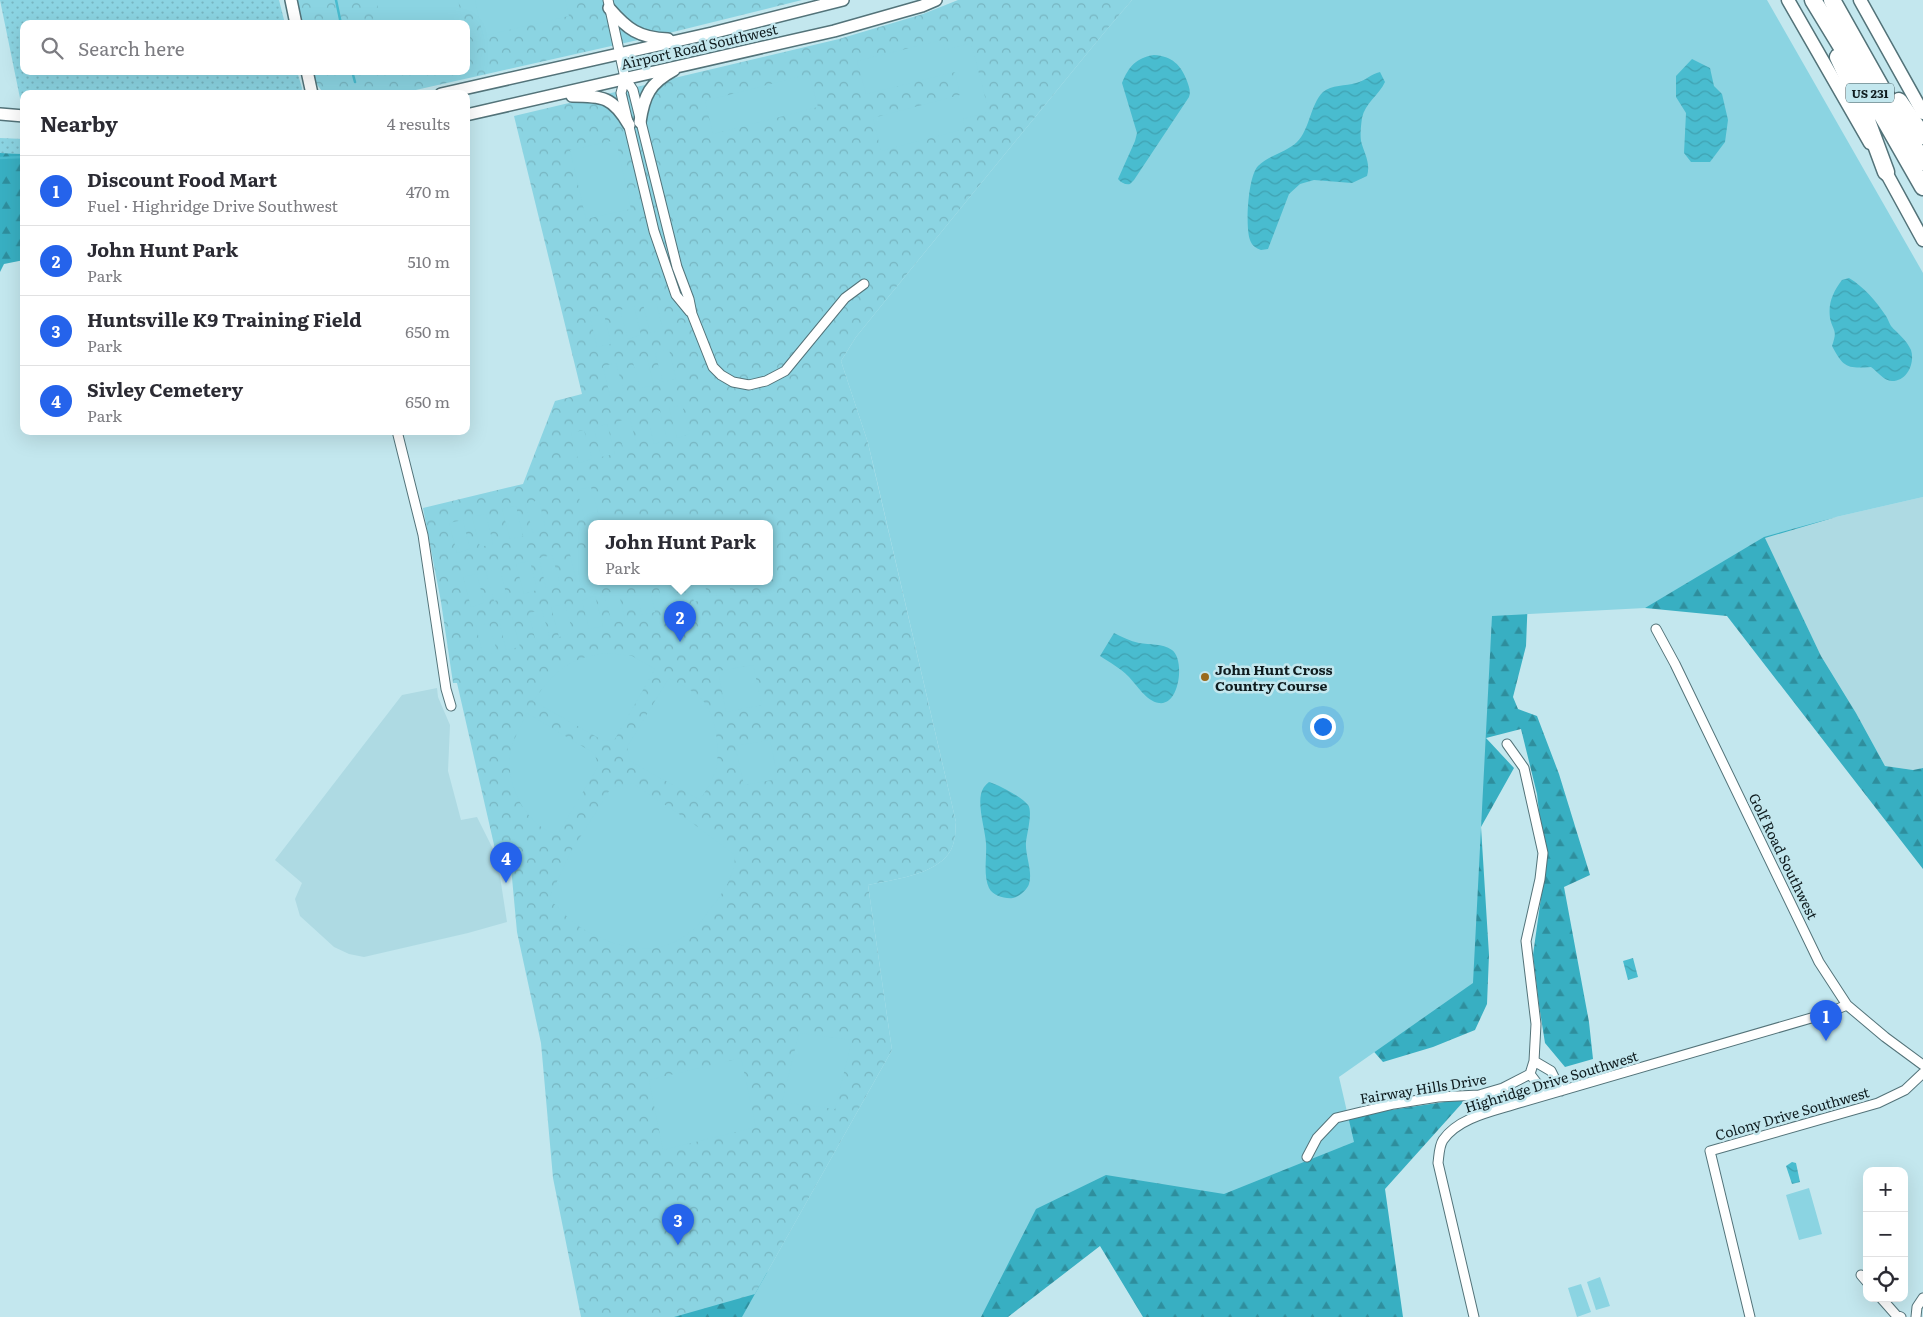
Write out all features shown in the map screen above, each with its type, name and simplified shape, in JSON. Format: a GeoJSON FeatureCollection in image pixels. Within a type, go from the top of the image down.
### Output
{"type":"FeatureCollection","features":[{"type":"Feature","properties":{"kind":"highway"},"geometry":{"type":"LineString","coordinates":[[1812,0],[1866,118],[1886,172]]}},
{"type":"Feature","properties":{"kind":"highway","name":"US 231"},"geometry":{"type":"LineString","coordinates":[[1812,0],[1863,82],[1923,187]]}},
{"type":"Feature","properties":{"kind":"highway"},"geometry":{"type":"LineString","coordinates":[[1836,6],[1923,136]]}},
{"type":"Feature","properties":{"kind":"highway","name":"US 231"},"geometry":{"type":"LineString","coordinates":[[1836,6],[1923,162]]}},
{"type":"Feature","properties":{"kind":"main road"},"geometry":{"type":"LineString","coordinates":[[1788,0],[1923,240]]}},
{"type":"Feature","properties":{"kind":"main road"},"geometry":{"type":"LineString","coordinates":[[1860,0],[1923,113]]}},
{"type":"Feature","properties":{"kind":"street"},"geometry":{"type":"LineString","coordinates":[[291,0],[295,20]]}},
{"type":"Feature","properties":{"kind":"street","name":"Airport Road Southwest"},"geometry":{"type":"LineString","coordinates":[[459,90],[682,40],[844,0]]}},
{"type":"Feature","properties":{"kind":"street","name":"Airport Road Southwest"},"geometry":{"type":"LineString","coordinates":[[470,114],[834,31],[922,6],[936,0]]}},
{"type":"Feature","properties":{"kind":"street"},"geometry":{"type":"LineString","coordinates":[[608,4],[631,30],[645,37],[682,40]]}},
{"type":"Feature","properties":{"kind":"street"},"geometry":{"type":"LineString","coordinates":[[608,4],[625,78],[633,90],[677,267],[689,299],[692,314],[713,367],[721,375],[733,382],[749,385],[766,381],[785,371],[845,298],[864,284]]}},
{"type":"Feature","properties":{"kind":"street"},"geometry":{"type":"LineString","coordinates":[[640,122],[642,106],[650,90],[658,80],[689,63]]}},
{"type":"Feature","properties":{"kind":"street"},"geometry":{"type":"LineString","coordinates":[[308,75],[312,90]]}},
{"type":"Feature","properties":{"kind":"street"},"geometry":{"type":"LineString","coordinates":[[625,78],[621,93],[654,231],[676,295],[692,314]]}},
{"type":"Feature","properties":{"kind":"street"},"geometry":{"type":"LineString","coordinates":[[553,96],[593,95],[604,98],[622,113],[629,125]]}},
{"type":"Feature","properties":{"kind":"street"},"geometry":{"type":"LineString","coordinates":[[0,114],[20,116]]}},
{"type":"Feature","properties":{"kind":"street"},"geometry":{"type":"LineString","coordinates":[[398,435],[423,534],[446,689],[451,706]]}},
{"type":"Feature","properties":{"kind":"street","name":"Golf Road Southwest"},"geometry":{"type":"LineString","coordinates":[[1656,629],[1675,664],[1820,962],[1847,1005],[1923,1066]]}},
{"type":"Feature","properties":{"kind":"street"},"geometry":{"type":"LineString","coordinates":[[1507,744],[1524,768],[1543,853],[1540,879],[1526,941],[1536,1024],[1534,1060],[1530,1074],[1546,1095]]}},
{"type":"Feature","properties":{"kind":"street","name":"Highridge Drive Southwest"},"geometry":{"type":"LineString","coordinates":[[1474,1317],[1438,1163],[1442,1142],[1456,1126],[1484,1114],[1825,1014],[1847,1005]]}},
{"type":"Feature","properties":{"kind":"street"},"geometry":{"type":"LineString","coordinates":[[1534,1060],[1551,1071],[1561,1091]]}},
{"type":"Feature","properties":{"kind":"street","name":"Colony Drive Southwest"},"geometry":{"type":"LineString","coordinates":[[1750,1317],[1710,1152],[1878,1103],[1905,1090],[1923,1073]]}},
{"type":"Feature","properties":{"kind":"street","name":"Fairway Hills Drive"},"geometry":{"type":"LineString","coordinates":[[1307,1157],[1317,1138],[1336,1118],[1394,1104],[1438,1097],[1479,1095],[1503,1088],[1530,1074]]}},
{"type":"Feature","properties":{"kind":"street"},"geometry":{"type":"LineString","coordinates":[[1916,1317],[1917,1308],[1923,1298]]}},
{"type":"Feature","properties":{"kind":"street"},"geometry":{"type":"LineString","coordinates":[[1884,1302],[1896,1316],[1901,1317]]}},
{"type":"Feature","properties":{"kind":"shaded area"},"geometry":{"type":"Polygon","coordinates":[[[1923,497],[1923,768],[1913,770],[1885,766],[1856,713],[1821,656],[1764,537],[1836,517],[1923,497]]]}},
{"type":"Feature","properties":{"kind":"shaded area"},"geometry":{"type":"Polygon","coordinates":[[[437,688],[438,697],[450,725],[448,771],[461,820],[477,817],[497,857],[507,922],[364,957],[349,954],[334,947],[300,916],[295,899],[302,883],[275,860],[402,695],[437,688]]]}},
{"type":"Feature","properties":{"kind":"green space"},"geometry":{"type":"Polygon","coordinates":[[[0,0],[279,0],[284,20],[20,20],[20,75],[298,75],[302,88],[302,90],[20,90],[20,98],[0,0]]]}},
{"type":"Feature","properties":{"kind":"green space"},"geometry":{"type":"Polygon","coordinates":[[[295,0],[802,0],[669,33],[416,90],[321,90],[316,83],[314,75],[470,75],[470,20],[300,20],[295,0]]]}},
{"type":"Feature","properties":{"kind":"green space"},"geometry":{"type":"Polygon","coordinates":[[[376,0],[458,0],[462,20],[381,20],[376,0]]]}},
{"type":"Feature","properties":{"kind":"green space"},"geometry":{"type":"Polygon","coordinates":[[[475,0],[565,0],[569,16],[483,36],[475,0]]]}},
{"type":"Feature","properties":{"kind":"green space"},"geometry":{"type":"Polygon","coordinates":[[[958,0],[1132,0],[856,337],[841,361],[868,443],[956,822],[955,839],[950,852],[942,861],[919,873],[868,885],[892,1050],[755,1294],[674,1317],[581,1317],[553,1178],[541,1043],[517,932],[511,867],[506,846],[495,849],[457,683],[453,683],[441,602],[423,508],[523,484],[555,401],[582,394],[514,116],[839,39],[923,14],[958,0]]]}},
{"type":"Feature","properties":{"kind":"green space","name":"John Hunt Cross Country Course"},"geometry":{"type":"Polygon","coordinates":[[[1132,0],[1767,0],[1923,273],[1923,497],[1836,517],[1764,537],[1645,608],[1492,616],[1473,983],[1339,1077],[1354,1142],[1224,1194],[1106,1175],[1036,1209],[981,1317],[742,1317],[892,1050],[868,885],[905,877],[931,868],[942,861],[950,852],[955,836],[956,822],[868,443],[841,361],[856,337],[1132,0]]]}},
{"type":"Feature","properties":{"kind":"green space"},"geometry":{"type":"Polygon","coordinates":[[[942,40],[945,50],[971,43],[989,112],[963,119],[965,129],[881,151],[873,118],[960,95],[955,72],[866,94],[857,61],[942,40]]]}},
{"type":"Feature","properties":{"kind":"green space"},"geometry":{"type":"Polygon","coordinates":[[[809,74],[818,107],[713,134],[705,101],[809,74]]]}},
{"type":"Feature","properties":{"kind":"green space"},"geometry":{"type":"Polygon","coordinates":[[[0,138],[20,139],[20,154],[0,153],[0,138]]]}},
{"type":"Feature","properties":{"kind":"green space"},"geometry":{"type":"Polygon","coordinates":[[[616,140],[631,209],[586,219],[570,150],[616,140]]]}},
{"type":"Feature","properties":{"kind":"green space"},"geometry":{"type":"Polygon","coordinates":[[[0,153],[20,154],[20,261],[4,264],[0,272],[0,153]]]}},
{"type":"Feature","properties":{"kind":"green space"},"geometry":{"type":"Polygon","coordinates":[[[656,301],[663,330],[650,333],[643,304],[656,301]]]}},
{"type":"Feature","properties":{"kind":"green space"},"geometry":{"type":"Polygon","coordinates":[[[634,306],[641,335],[628,339],[620,310],[634,306]]]}},
{"type":"Feature","properties":{"kind":"green space"},"geometry":{"type":"Polygon","coordinates":[[[604,314],[611,344],[597,347],[590,317],[604,314]]]}},
{"type":"Feature","properties":{"kind":"green space"},"geometry":{"type":"Polygon","coordinates":[[[669,349],[676,379],[663,382],[655,353],[669,349]]]}},
{"type":"Feature","properties":{"kind":"green space"},"geometry":{"type":"Polygon","coordinates":[[[646,355],[654,385],[640,388],[632,359],[646,355]]]}},
{"type":"Feature","properties":{"kind":"green space"},"geometry":{"type":"Polygon","coordinates":[[[616,363],[624,392],[610,396],[603,366],[616,363]]]}},
{"type":"Feature","properties":{"kind":"green space"},"geometry":{"type":"Polygon","coordinates":[[[682,405],[690,434],[677,438],[669,408],[682,405]]]}},
{"type":"Feature","properties":{"kind":"green space"},"geometry":{"type":"Polygon","coordinates":[[[660,411],[667,440],[654,444],[647,414],[660,411]]]}},
{"type":"Feature","properties":{"kind":"green space"},"geometry":{"type":"Polygon","coordinates":[[[630,418],[637,448],[624,451],[616,422],[630,418]]]}},
{"type":"Feature","properties":{"kind":"green space"},"geometry":{"type":"Polygon","coordinates":[[[607,424],[615,454],[601,457],[594,428],[607,424]]]}},
{"type":"Feature","properties":{"kind":"green space"},"geometry":{"type":"Polygon","coordinates":[[[584,430],[592,459],[579,463],[571,433],[584,430]]]}},
{"type":"Feature","properties":{"kind":"green space"},"geometry":{"type":"Polygon","coordinates":[[[591,487],[599,516],[585,520],[577,490],[591,487]]]}},
{"type":"Feature","properties":{"kind":"green space"},"geometry":{"type":"Polygon","coordinates":[[[539,500],[546,530],[533,533],[525,504],[539,500]]]}},
{"type":"Feature","properties":{"kind":"green space"},"geometry":{"type":"Polygon","coordinates":[[[516,506],[523,536],[510,539],[502,509],[516,506]]]}},
{"type":"Feature","properties":{"kind":"green space"},"geometry":{"type":"Polygon","coordinates":[[[486,514],[493,544],[480,547],[472,517],[486,514]]]}},
{"type":"Feature","properties":{"kind":"green space"},"geometry":{"type":"Polygon","coordinates":[[[1836,517],[1765,538],[1821,656],[1856,713],[1885,766],[1913,770],[1923,768],[1923,869],[1727,616],[1645,608],[1646,600],[1701,550],[1836,517]]]}},
{"type":"Feature","properties":{"kind":"green space"},"geometry":{"type":"Polygon","coordinates":[[[463,520],[470,549],[457,553],[449,523],[463,520]]]}},
{"type":"Feature","properties":{"kind":"green space"},"geometry":{"type":"Polygon","coordinates":[[[582,547],[588,570],[588,577],[576,580],[569,550],[582,547]]]}},
{"type":"Feature","properties":{"kind":"green space"},"geometry":{"type":"Polygon","coordinates":[[[552,555],[560,584],[546,588],[539,558],[552,555]]]}},
{"type":"Feature","properties":{"kind":"green space"},"geometry":{"type":"Polygon","coordinates":[[[530,561],[537,590],[524,594],[516,564],[530,561]]]}},
{"type":"Feature","properties":{"kind":"green space"},"geometry":{"type":"Polygon","coordinates":[[[500,568],[507,598],[494,601],[486,572],[500,568]]]}},
{"type":"Feature","properties":{"kind":"green space"},"geometry":{"type":"Polygon","coordinates":[[[477,574],[484,603],[471,607],[463,577],[477,574]]]}},
{"type":"Feature","properties":{"kind":"green space"},"geometry":{"type":"Polygon","coordinates":[[[649,585],[655,612],[642,615],[634,586],[649,585]]]}},
{"type":"Feature","properties":{"kind":"green space"},"geometry":{"type":"Polygon","coordinates":[[[658,585],[672,585],[678,606],[664,610],[658,585]]]}},
{"type":"Feature","properties":{"kind":"green space"},"geometry":{"type":"Polygon","coordinates":[[[690,585],[705,585],[708,598],[694,602],[690,585]]]}},
{"type":"Feature","properties":{"kind":"green space"},"geometry":{"type":"Polygon","coordinates":[[[714,585],[729,585],[731,593],[717,596],[714,585]]]}},
{"type":"Feature","properties":{"kind":"green space"},"geometry":{"type":"Polygon","coordinates":[[[618,590],[625,620],[612,623],[604,594],[618,590]]]}},
{"type":"Feature","properties":{"kind":"green space"},"geometry":{"type":"Polygon","coordinates":[[[1528,595],[1526,646],[1513,697],[1518,709],[1537,716],[1559,774],[1590,875],[1564,887],[1589,1022],[1593,1059],[1565,1067],[1545,1043],[1533,955],[1543,883],[1543,847],[1537,794],[1521,729],[1486,738],[1514,768],[1481,827],[1489,955],[1487,1004],[1475,1030],[1433,1047],[1383,1062],[1369,1046],[1492,603],[1528,595]]]}},
{"type":"Feature","properties":{"kind":"green space"},"geometry":{"type":"Polygon","coordinates":[[[595,596],[603,626],[589,629],[582,600],[595,596]]]}},
{"type":"Feature","properties":{"kind":"green space"},"geometry":{"type":"Polygon","coordinates":[[[565,604],[573,633],[559,637],[551,607],[565,604]]]}},
{"type":"Feature","properties":{"kind":"green space"},"geometry":{"type":"Polygon","coordinates":[[[542,610],[550,639],[536,643],[529,613],[542,610]]]}},
{"type":"Feature","properties":{"kind":"green space"},"geometry":{"type":"Polygon","coordinates":[[[512,617],[520,647],[506,650],[499,620],[512,617]]]}},
{"type":"Feature","properties":{"kind":"green space"},"geometry":{"type":"Polygon","coordinates":[[[489,623],[497,652],[483,656],[476,626],[489,623]]]}},
{"type":"Feature","properties":{"kind":"green space"},"geometry":{"type":"Polygon","coordinates":[[[608,653],[632,656],[655,669],[615,739],[604,741],[533,701],[549,681],[564,667],[583,658],[608,653]]]}},
{"type":"Feature","properties":{"kind":"green space"},"geometry":{"type":"Polygon","coordinates":[[[753,665],[762,705],[726,712],[718,671],[753,665]]]}},
{"type":"Feature","properties":{"kind":"green space"},"geometry":{"type":"Polygon","coordinates":[[[669,678],[697,695],[705,703],[712,716],[718,749],[717,764],[713,778],[700,800],[630,761],[627,747],[669,678]]]}},
{"type":"Feature","properties":{"kind":"green space"},"geometry":{"type":"Polygon","coordinates":[[[527,713],[595,754],[598,767],[557,835],[542,827],[525,811],[512,781],[510,770],[511,749],[527,713]]]}},
{"type":"Feature","properties":{"kind":"green space"},"geometry":{"type":"Polygon","coordinates":[[[770,740],[778,779],[744,785],[735,746],[770,740]]]}},
{"type":"Feature","properties":{"kind":"green space"},"geometry":{"type":"Polygon","coordinates":[[[632,783],[691,822],[735,855],[731,877],[698,925],[677,941],[650,949],[623,946],[596,936],[574,923],[549,899],[570,853],[611,788],[632,783]]]}},
{"type":"Feature","properties":{"kind":"green space"},"geometry":{"type":"Polygon","coordinates":[[[799,1033],[852,1040],[835,1109],[782,1102],[799,1033]]]}},
{"type":"Feature","properties":{"kind":"green space"},"geometry":{"type":"Polygon","coordinates":[[[741,1058],[756,1127],[663,1150],[649,1080],[741,1058]]]}},
{"type":"Feature","properties":{"kind":"green space"},"geometry":{"type":"Polygon","coordinates":[[[1451,1101],[1464,1101],[1385,1189],[1403,1317],[1143,1317],[1100,1246],[1008,1317],[931,1317],[1022,1183],[1330,1119],[1451,1101]]]}},
{"type":"Feature","properties":{"kind":"green space"},"geometry":{"type":"Polygon","coordinates":[[[1809,1188],[1822,1234],[1799,1240],[1786,1195],[1809,1188]]]}},
{"type":"Feature","properties":{"kind":"green space"},"geometry":{"type":"Polygon","coordinates":[[[735,1213],[777,1289],[772,1317],[644,1317],[735,1213]]]}},
{"type":"Feature","properties":{"kind":"green space"},"geometry":{"type":"Polygon","coordinates":[[[1600,1277],[1610,1306],[1596,1310],[1587,1282],[1600,1277]]]}},
{"type":"Feature","properties":{"kind":"green space"},"geometry":{"type":"Polygon","coordinates":[[[1581,1284],[1591,1312],[1577,1317],[1568,1288],[1581,1284]]]}},
{"type":"Feature","properties":{"kind":"water"},"geometry":{"type":"Polygon","coordinates":[[[1154,55],[1171,59],[1179,66],[1187,81],[1190,95],[1134,180],[1130,184],[1125,184],[1118,179],[1137,133],[1122,83],[1127,72],[1134,64],[1142,58],[1154,55]]]}},
{"type":"Feature","properties":{"kind":"water"},"geometry":{"type":"Polygon","coordinates":[[[1692,59],[1710,68],[1714,86],[1722,94],[1728,120],[1725,142],[1710,162],[1691,162],[1684,153],[1686,113],[1676,97],[1676,76],[1692,59]]]}},
{"type":"Feature","properties":{"kind":"water"},"geometry":{"type":"Polygon","coordinates":[[[1380,72],[1385,82],[1366,108],[1362,121],[1361,139],[1368,162],[1367,176],[1352,183],[1314,180],[1300,184],[1289,194],[1268,249],[1261,250],[1254,247],[1248,233],[1248,214],[1252,180],[1258,166],[1297,142],[1305,131],[1315,103],[1323,92],[1334,87],[1359,82],[1380,72]]]}},
{"type":"Feature","properties":{"kind":"water"},"geometry":{"type":"Polygon","coordinates":[[[1849,278],[1865,290],[1874,300],[1891,326],[1909,346],[1912,355],[1911,365],[1902,378],[1889,381],[1871,367],[1851,367],[1839,358],[1832,346],[1835,333],[1830,318],[1831,303],[1834,293],[1842,280],[1849,278]]]}},
{"type":"Feature","properties":{"kind":"water"},"geometry":{"type":"Polygon","coordinates":[[[1114,633],[1143,644],[1164,646],[1172,650],[1176,655],[1179,672],[1178,681],[1172,697],[1166,702],[1154,702],[1125,673],[1100,656],[1114,633]]]}},
{"type":"Feature","properties":{"kind":"water"},"geometry":{"type":"Polygon","coordinates":[[[989,782],[1016,795],[1029,808],[1030,817],[1026,847],[1030,879],[1025,891],[1013,898],[996,895],[991,891],[987,883],[986,843],[980,800],[983,789],[989,782]]]}},
{"type":"Feature","properties":{"kind":"water"},"geometry":{"type":"Polygon","coordinates":[[[1633,958],[1638,977],[1628,980],[1623,961],[1633,958]]]}},
{"type":"Feature","properties":{"kind":"water"},"geometry":{"type":"Polygon","coordinates":[[[1792,1162],[1796,1163],[1800,1182],[1792,1184],[1786,1166],[1792,1162]]]}},
{"type":"Feature","properties":{"kind":"waterway"},"geometry":{"type":"LineString","coordinates":[[336,0],[340,20]]}},
{"type":"Feature","properties":{"kind":"waterway"},"geometry":{"type":"LineString","coordinates":[[353,75],[355,82]]}},
{"type":"Feature","properties":{"kind":"waterway"},"geometry":{"type":"LineString","coordinates":[[0,158],[20,157]]}},
{"type":"Feature","properties":{"kind":"place","name":"John Hunt Park"},"geometry":{"type":"Point","coordinates":[680,642]}},
{"type":"Feature","properties":{"kind":"place","name":"John Hunt Cross Country Course"},"geometry":{"type":"Point","coordinates":[1205,677]}},
{"type":"Feature","properties":{"kind":"place","name":"Sivley Cemetery"},"geometry":{"type":"Point","coordinates":[506,883]}},
{"type":"Feature","properties":{"kind":"place","name":"Discount Food Mart"},"geometry":{"type":"Point","coordinates":[1826,1041]}},
{"type":"Feature","properties":{"kind":"place","name":"Huntsville K9 Training Field"},"geometry":{"type":"Point","coordinates":[678,1245]}}]}
